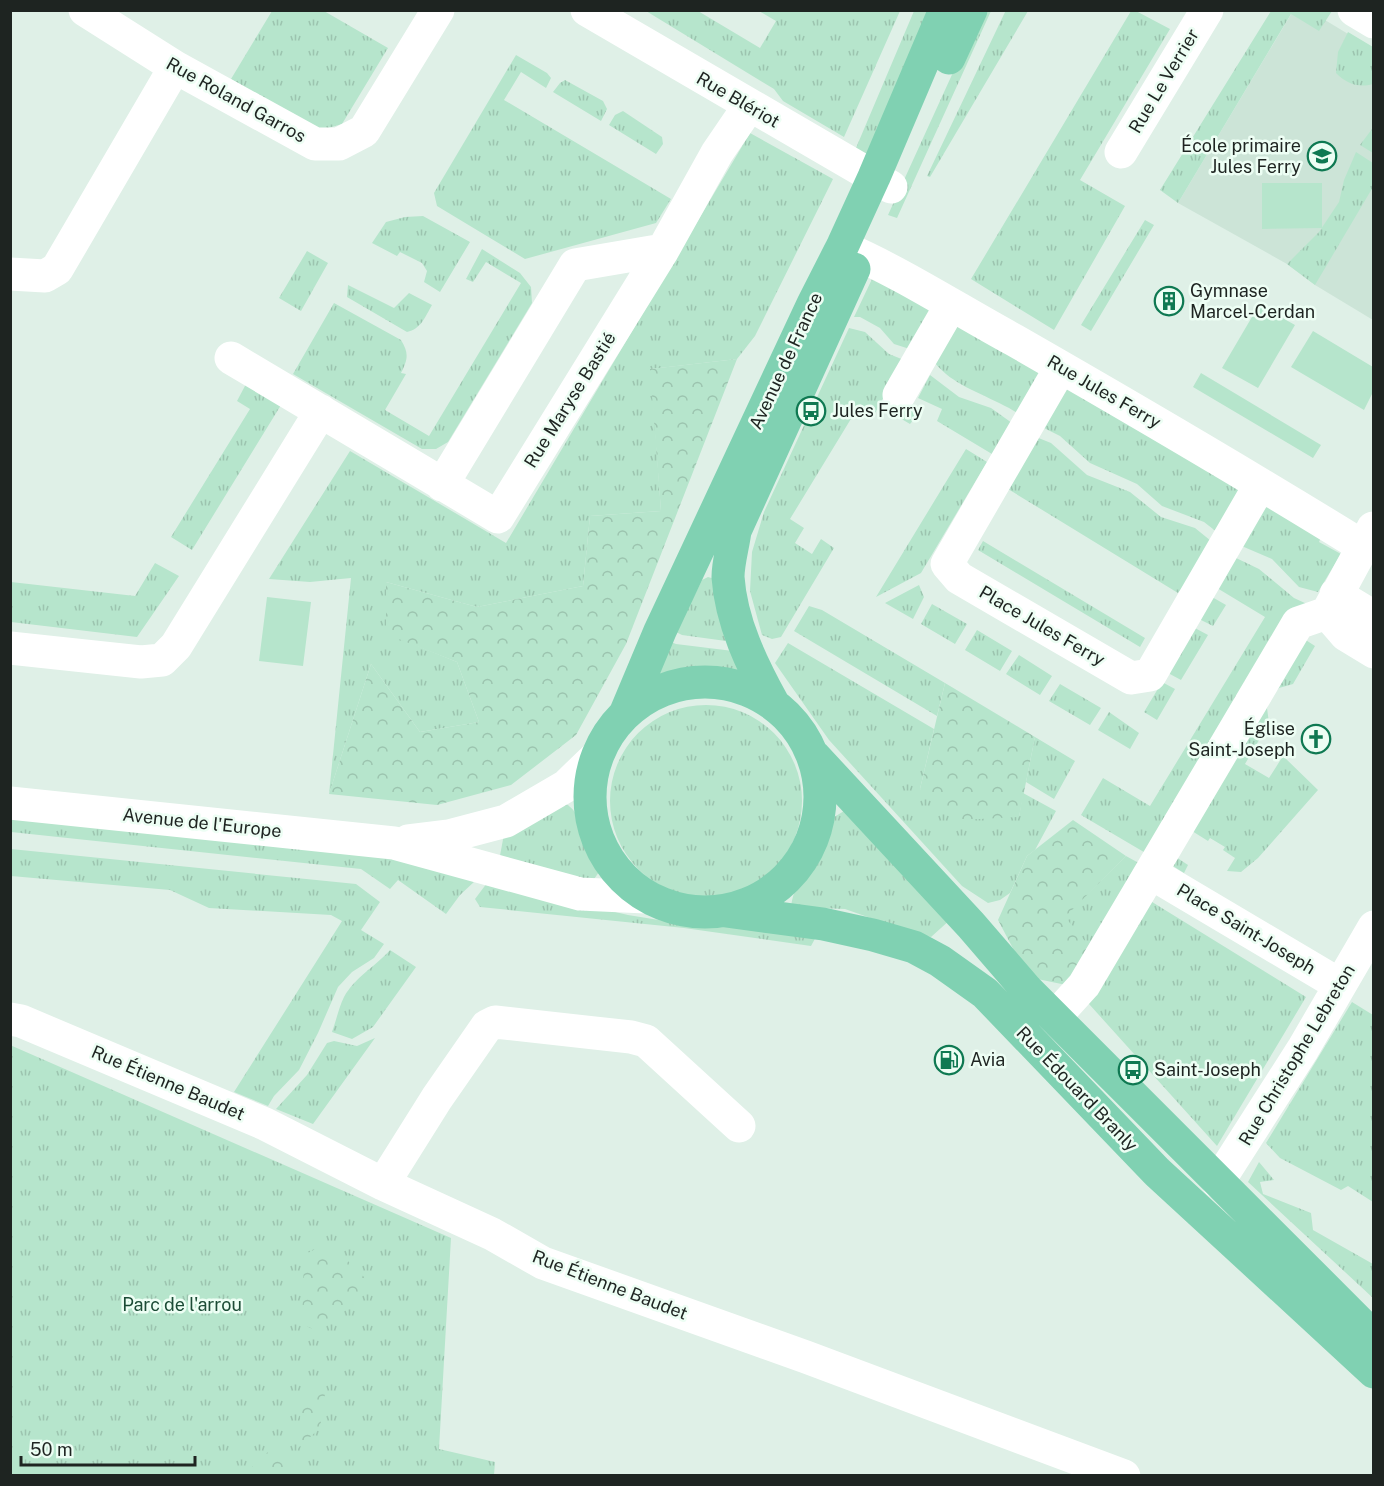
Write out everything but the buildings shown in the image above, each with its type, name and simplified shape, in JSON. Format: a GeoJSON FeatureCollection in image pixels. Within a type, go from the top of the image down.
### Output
{"type":"FeatureCollection","features":[{"type":"Feature","properties":{"kind":"main road","name":"Avenue de France"},"geometry":{"type":"LineString","coordinates":[[882,182],[945,10]]}},
{"type":"Feature","properties":{"kind":"main road","name":"Avenue de France"},"geometry":{"type":"LineString","coordinates":[[773,703],[756,671],[732,609],[728,575],[735,531],[882,182],[971,10]]}},
{"type":"Feature","properties":{"kind":"main road","name":"Avenue de France"},"geometry":{"type":"LineString","coordinates":[[626,712],[685,578],[813,303],[851,251]]}},
{"type":"Feature","properties":{"kind":"main road"},"geometry":{"type":"LineString","coordinates":[[698,681],[738,686],[773,703],[798,727],[814,756],[821,795],[815,835],[795,871],[764,897],[726,911],[685,911],[646,897],[615,871],[596,836],[589,797],[596,757],[608,733],[626,712],[659,690],[698,681]]}},
{"type":"Feature","properties":{"kind":"main road","name":"Rue Édouard Branly"},"geometry":{"type":"LineString","coordinates":[[814,756],[1054,1018],[1374,1337]]}},
{"type":"Feature","properties":{"kind":"main road","name":"Rue Édouard Branly"},"geometry":{"type":"LineString","coordinates":[[726,911],[823,924],[914,947],[985,993],[1157,1172],[1374,1372]]}},
{"type":"Feature","properties":{"kind":"street","name":"Rue Roland Garros"},"geometry":{"type":"LineString","coordinates":[[85,10],[175,67],[315,144],[339,144],[364,131],[438,10]]}},
{"type":"Feature","properties":{"kind":"street","name":"Rue Le Verrier"},"geometry":{"type":"LineString","coordinates":[[1121,152],[1207,10]]}},
{"type":"Feature","properties":{"kind":"street"},"geometry":{"type":"LineString","coordinates":[[1354,10],[1374,22]]}},
{"type":"Feature","properties":{"kind":"street","name":"Rue Blériot"},"geometry":{"type":"LineString","coordinates":[[593,12],[749,106],[882,182]]}},
{"type":"Feature","properties":{"kind":"street"},"geometry":{"type":"LineString","coordinates":[[10,274],[45,276],[57,269],[175,67]]}},
{"type":"Feature","properties":{"kind":"street","name":"Rue Maryse Bastié"},"geometry":{"type":"LineString","coordinates":[[231,358],[498,518],[663,250],[717,153],[749,106]]}},
{"type":"Feature","properties":{"kind":"street"},"geometry":{"type":"LineString","coordinates":[[442,485],[575,266],[663,250]]}},
{"type":"Feature","properties":{"kind":"street","name":"Rue Jules Ferry"},"geometry":{"type":"LineString","coordinates":[[851,251],[1061,367],[1260,485],[1368,537]]}},
{"type":"Feature","properties":{"kind":"street"},"geometry":{"type":"LineString","coordinates":[[899,394],[951,305]]}},
{"type":"Feature","properties":{"kind":"street","name":"Place Jules Ferry"},"geometry":{"type":"LineString","coordinates":[[1061,367],[947,564],[959,578],[1131,678],[1150,675],[1260,485]]}},
{"type":"Feature","properties":{"kind":"street"},"geometry":{"type":"LineString","coordinates":[[10,648],[141,662],[162,660],[176,646],[321,411]]}},
{"type":"Feature","properties":{"kind":"street"},"geometry":{"type":"LineString","coordinates":[[1054,1018],[1084,985],[1298,623],[1332,603],[1368,537]]}},
{"type":"Feature","properties":{"kind":"street"},"geometry":{"type":"LineString","coordinates":[[1332,603],[1374,617]]}},
{"type":"Feature","properties":{"kind":"street"},"geometry":{"type":"LineString","coordinates":[[1332,603],[1346,635],[1374,652]]}},
{"type":"Feature","properties":{"kind":"street","name":"Avenue de l'Europe"},"geometry":{"type":"LineString","coordinates":[[394,843],[449,836],[506,821],[566,786],[596,757]]}},
{"type":"Feature","properties":{"kind":"street","name":"Avenue de l'Europe"},"geometry":{"type":"LineString","coordinates":[[10,803],[394,843],[580,894],[646,897]]}},
{"type":"Feature","properties":{"kind":"street","name":"Place Saint-Joseph"},"geometry":{"type":"LineString","coordinates":[[1151,873],[1341,985]]}},
{"type":"Feature","properties":{"kind":"street","name":"Rue Christophe Lebreton"},"geometry":{"type":"LineString","coordinates":[[1218,1182],[1303,1049],[1374,927]]}},
{"type":"Feature","properties":{"kind":"street","name":"Rue Étienne Baudet"},"geometry":{"type":"LineString","coordinates":[[10,1019],[21,1021],[265,1124],[382,1184],[492,1234],[543,1263],[806,1357],[1124,1476]]}},
{"type":"Feature","properties":{"kind":"street"},"geometry":{"type":"LineString","coordinates":[[382,1184],[436,1098],[487,1026],[495,1022],[632,1037],[646,1041],[739,1126]]}},
{"type":"Feature","properties":{"kind":"shaded area"},"geometry":{"type":"Polygon","coordinates":[[[1293,11],[1310,11],[1373,49],[1373,320],[1315,285],[1287,264],[1178,203],[1293,11]]]}},
{"type":"Feature","properties":{"kind":"green space"},"geometry":{"type":"Polygon","coordinates":[[[1006,10],[1028,11],[930,177],[927,176],[1006,10]]]}},
{"type":"Feature","properties":{"kind":"green space"},"geometry":{"type":"Polygon","coordinates":[[[272,11],[324,11],[388,48],[342,124],[318,131],[231,79],[272,11]]]}},
{"type":"Feature","properties":{"kind":"green space"},"geometry":{"type":"Polygon","coordinates":[[[646,11],[698,11],[760,48],[776,21],[759,11],[900,11],[844,137],[783,101],[774,89],[646,11]]]}},
{"type":"Feature","properties":{"kind":"green space"},"geometry":{"type":"Polygon","coordinates":[[[914,11],[938,11],[869,158],[853,155],[914,11]]]}},
{"type":"Feature","properties":{"kind":"green space"},"geometry":{"type":"Polygon","coordinates":[[[981,11],[991,11],[897,218],[888,215],[981,11]]]}},
{"type":"Feature","properties":{"kind":"green space"},"geometry":{"type":"Polygon","coordinates":[[[1131,11],[1136,11],[1170,29],[1080,180],[1125,206],[1054,330],[971,279],[1131,11]]]}},
{"type":"Feature","properties":{"kind":"green space"},"geometry":{"type":"Polygon","coordinates":[[[1271,11],[1332,11],[1319,31],[1291,14],[1178,203],[1160,190],[1271,11]]]}},
{"type":"Feature","properties":{"kind":"green space"},"geometry":{"type":"Polygon","coordinates":[[[1348,32],[1373,47],[1373,84],[1362,86],[1353,84],[1336,73],[1338,52],[1348,32]]]}},
{"type":"Feature","properties":{"kind":"green space"},"geometry":{"type":"Polygon","coordinates":[[[516,55],[547,73],[551,78],[546,88],[521,72],[504,100],[671,199],[656,223],[525,259],[437,206],[434,193],[516,55]]]}},
{"type":"Feature","properties":{"kind":"green space"},"geometry":{"type":"Polygon","coordinates":[[[565,80],[603,101],[607,109],[601,121],[553,92],[565,80]]]}},
{"type":"Feature","properties":{"kind":"green space"},"geometry":{"type":"Polygon","coordinates":[[[623,111],[662,137],[663,144],[656,154],[609,125],[615,115],[623,111]]]}},
{"type":"Feature","properties":{"kind":"green space"},"geometry":{"type":"Polygon","coordinates":[[[1373,130],[1373,153],[1360,145],[1373,130]]]}},
{"type":"Feature","properties":{"kind":"green space"},"geometry":{"type":"Polygon","coordinates":[[[750,133],[833,179],[755,336],[737,359],[651,369],[661,511],[590,516],[583,586],[477,607],[386,582],[386,633],[457,662],[479,722],[420,732],[371,664],[329,794],[351,578],[310,582],[269,579],[350,451],[506,543],[750,133]]]}},
{"type":"Feature","properties":{"kind":"green space"},"geometry":{"type":"Polygon","coordinates":[[[1356,152],[1373,163],[1373,187],[1315,285],[1287,264],[1319,232],[1339,202],[1344,180],[1356,152]]]}},
{"type":"Feature","properties":{"kind":"green space"},"geometry":{"type":"Polygon","coordinates":[[[1262,183],[1322,183],[1322,228],[1262,229],[1262,183]]]}},
{"type":"Feature","properties":{"kind":"green space"},"geometry":{"type":"Polygon","coordinates":[[[423,216],[470,242],[440,292],[424,282],[427,271],[422,263],[400,252],[397,256],[372,243],[386,222],[405,217],[423,216]]]}},
{"type":"Feature","properties":{"kind":"green space"},"geometry":{"type":"Polygon","coordinates":[[[1145,220],[1154,225],[1091,331],[1081,325],[1145,220]]]}},
{"type":"Feature","properties":{"kind":"green space"},"geometry":{"type":"Polygon","coordinates":[[[482,249],[520,273],[531,287],[532,303],[448,442],[436,449],[422,449],[293,374],[334,303],[401,340],[407,356],[401,373],[406,374],[385,410],[429,436],[521,283],[486,262],[473,282],[466,279],[482,249]]]}},
{"type":"Feature","properties":{"kind":"green space"},"geometry":{"type":"Polygon","coordinates":[[[307,251],[328,263],[301,311],[279,298],[307,251]]]}},
{"type":"Feature","properties":{"kind":"green space"},"geometry":{"type":"Polygon","coordinates":[[[872,279],[936,302],[916,351],[894,344],[880,328],[860,317],[854,317],[872,279]]]}},
{"type":"Feature","properties":{"kind":"green space"},"geometry":{"type":"Polygon","coordinates":[[[348,285],[394,308],[409,293],[432,305],[419,325],[407,332],[347,297],[348,285]]]}},
{"type":"Feature","properties":{"kind":"green space"},"geometry":{"type":"Polygon","coordinates":[[[1259,305],[1295,325],[1258,388],[1222,368],[1259,305]]]}},
{"type":"Feature","properties":{"kind":"green space"},"geometry":{"type":"Polygon","coordinates":[[[960,322],[1040,372],[1019,414],[954,380],[932,360],[960,322]]]}},
{"type":"Feature","properties":{"kind":"green space"},"geometry":{"type":"Polygon","coordinates":[[[849,328],[865,332],[889,354],[904,360],[875,413],[860,404],[790,519],[804,528],[795,543],[812,554],[821,539],[834,548],[781,637],[772,639],[762,635],[750,591],[752,552],[764,512],[849,328]]]}},
{"type":"Feature","properties":{"kind":"green space"},"geometry":{"type":"Polygon","coordinates":[[[1313,331],[1373,367],[1373,392],[1364,410],[1291,367],[1313,331]]]}},
{"type":"Feature","properties":{"kind":"green space"},"geometry":{"type":"Polygon","coordinates":[[[737,359],[626,644],[576,735],[511,785],[437,805],[329,794],[371,664],[420,732],[479,722],[457,662],[386,634],[386,582],[477,607],[583,586],[590,516],[661,511],[650,369],[737,359]]]}},
{"type":"Feature","properties":{"kind":"green space"},"geometry":{"type":"Polygon","coordinates":[[[1201,373],[1321,445],[1313,458],[1193,387],[1201,373]]]}},
{"type":"Feature","properties":{"kind":"green space"},"geometry":{"type":"Polygon","coordinates":[[[930,375],[959,397],[991,408],[1012,423],[992,454],[937,421],[942,409],[918,398],[930,375]]]}},
{"type":"Feature","properties":{"kind":"green space"},"geometry":{"type":"Polygon","coordinates":[[[246,384],[281,405],[192,550],[171,537],[250,409],[237,401],[246,384]]]}},
{"type":"Feature","properties":{"kind":"green space"},"geometry":{"type":"Polygon","coordinates":[[[1061,384],[1243,486],[1222,536],[1204,522],[1162,506],[1137,484],[1090,463],[1060,436],[1036,424],[1061,384]]]}},
{"type":"Feature","properties":{"kind":"green space"},"geometry":{"type":"Polygon","coordinates":[[[901,401],[921,411],[910,424],[893,414],[901,401]]]}},
{"type":"Feature","properties":{"kind":"green space"},"geometry":{"type":"Polygon","coordinates":[[[1031,435],[1051,443],[1087,475],[1130,492],[1161,517],[1195,528],[1216,545],[1178,593],[1008,489],[1031,435]]]}},
{"type":"Feature","properties":{"kind":"green space"},"geometry":{"type":"Polygon","coordinates":[[[966,449],[987,462],[921,573],[876,597],[966,449]]]}},
{"type":"Feature","properties":{"kind":"green space"},"geometry":{"type":"Polygon","coordinates":[[[1269,502],[1323,533],[1319,542],[1341,554],[1318,592],[1299,587],[1272,559],[1237,544],[1269,502]]]}},
{"type":"Feature","properties":{"kind":"green space"},"geometry":{"type":"Polygon","coordinates":[[[983,541],[1145,638],[1140,647],[978,550],[983,541]]]}},
{"type":"Feature","properties":{"kind":"green space"},"geometry":{"type":"Polygon","coordinates":[[[1234,557],[1259,569],[1294,598],[1307,604],[1154,858],[1081,815],[1103,778],[1150,806],[1265,617],[1217,588],[1234,557]]]}},
{"type":"Feature","properties":{"kind":"green space"},"geometry":{"type":"Polygon","coordinates":[[[155,563],[179,576],[137,637],[11,622],[11,582],[135,596],[155,563]]]}},
{"type":"Feature","properties":{"kind":"green space"},"geometry":{"type":"Polygon","coordinates":[[[708,577],[715,579],[726,641],[682,635],[676,632],[702,580],[708,577]]]}},
{"type":"Feature","properties":{"kind":"green space"},"geometry":{"type":"Polygon","coordinates":[[[919,585],[924,597],[913,619],[885,603],[919,585]]]}},
{"type":"Feature","properties":{"kind":"green space"},"geometry":{"type":"Polygon","coordinates":[[[267,597],[311,602],[303,666],[259,661],[267,597]]]}},
{"type":"Feature","properties":{"kind":"green space"},"geometry":{"type":"Polygon","coordinates":[[[1212,597],[1226,605],[1213,626],[1199,619],[1212,597]]]}},
{"type":"Feature","properties":{"kind":"green space"},"geometry":{"type":"Polygon","coordinates":[[[932,604],[967,624],[955,644],[921,624],[932,604]]]}},
{"type":"Feature","properties":{"kind":"green space"},"geometry":{"type":"Polygon","coordinates":[[[809,606],[822,610],[945,683],[937,716],[794,631],[809,606]]]}},
{"type":"Feature","properties":{"kind":"green space"},"geometry":{"type":"Polygon","coordinates":[[[1193,627],[1208,635],[1181,680],[1168,673],[1193,627]]]}},
{"type":"Feature","properties":{"kind":"green space"},"geometry":{"type":"Polygon","coordinates":[[[977,630],[1012,651],[1000,671],[965,650],[977,630]]]}},
{"type":"Feature","properties":{"kind":"green space"},"geometry":{"type":"Polygon","coordinates":[[[1298,635],[1315,646],[1293,684],[1279,688],[1273,694],[1267,708],[1269,723],[1245,764],[1269,778],[1283,756],[1318,790],[1258,858],[1241,872],[1227,871],[1235,858],[1223,850],[1225,847],[1210,838],[1208,841],[1192,831],[1176,857],[1188,865],[1184,873],[1165,861],[1298,635]]]}},
{"type":"Feature","properties":{"kind":"green space"},"geometry":{"type":"Polygon","coordinates":[[[671,642],[733,651],[739,671],[698,670],[652,675],[671,642]]]}},
{"type":"Feature","properties":{"kind":"green space"},"geometry":{"type":"Polygon","coordinates":[[[788,643],[934,729],[920,789],[1019,817],[1023,793],[1056,811],[1035,850],[1027,856],[1010,893],[1000,900],[988,903],[962,886],[829,740],[775,663],[788,643]]]}},
{"type":"Feature","properties":{"kind":"green space"},"geometry":{"type":"Polygon","coordinates":[[[1019,655],[1052,676],[1040,695],[1006,674],[1019,655]]]}},
{"type":"Feature","properties":{"kind":"green space"},"geometry":{"type":"Polygon","coordinates":[[[1162,682],[1175,689],[1157,720],[1144,712],[1162,682]]]}},
{"type":"Feature","properties":{"kind":"green space"},"geometry":{"type":"Polygon","coordinates":[[[945,683],[1035,737],[1019,817],[960,820],[920,789],[945,683]]]}},
{"type":"Feature","properties":{"kind":"green space"},"geometry":{"type":"Polygon","coordinates":[[[1060,684],[1101,708],[1090,725],[1049,701],[1060,684]]]}},
{"type":"Feature","properties":{"kind":"green space"},"geometry":{"type":"Polygon","coordinates":[[[706,705],[743,712],[774,733],[795,764],[802,801],[795,838],[774,869],[743,890],[706,897],[669,890],[638,869],[617,838],[610,801],[617,764],[638,733],[669,712],[706,705]]]}},
{"type":"Feature","properties":{"kind":"green space"},"geometry":{"type":"Polygon","coordinates":[[[1109,712],[1139,733],[1130,749],[1098,730],[1109,712]]]}},
{"type":"Feature","properties":{"kind":"green space"},"geometry":{"type":"Polygon","coordinates":[[[1035,737],[1075,761],[1054,799],[1026,782],[1035,737]]]}},
{"type":"Feature","properties":{"kind":"green space"},"geometry":{"type":"Polygon","coordinates":[[[563,802],[576,815],[581,836],[599,872],[592,882],[499,861],[504,834],[563,802]]]}},
{"type":"Feature","properties":{"kind":"green space"},"geometry":{"type":"Polygon","coordinates":[[[844,811],[951,919],[931,937],[845,909],[791,907],[796,889],[821,858],[828,838],[831,819],[844,811]]]}},
{"type":"Feature","properties":{"kind":"green space"},"geometry":{"type":"Polygon","coordinates":[[[11,816],[389,855],[475,881],[460,895],[446,914],[398,880],[390,889],[361,869],[11,832],[11,816]]]}},
{"type":"Feature","properties":{"kind":"green space"},"geometry":{"type":"Polygon","coordinates":[[[1073,820],[1126,856],[1065,917],[1094,952],[1071,986],[1028,977],[998,920],[1027,856],[1073,820]]]}},
{"type":"Feature","properties":{"kind":"green space"},"geometry":{"type":"Polygon","coordinates":[[[11,849],[356,884],[380,902],[361,930],[384,944],[374,958],[352,972],[338,987],[299,1070],[274,1096],[268,1106],[234,1092],[342,921],[331,915],[209,908],[170,890],[11,876],[11,849]]]}},
{"type":"Feature","properties":{"kind":"green space"},"geometry":{"type":"Polygon","coordinates":[[[1126,856],[1146,867],[1079,981],[1064,917],[1126,856]]]}},
{"type":"Feature","properties":{"kind":"green space"},"geometry":{"type":"Polygon","coordinates":[[[487,883],[628,915],[696,926],[761,922],[817,935],[811,946],[684,928],[480,907],[475,899],[487,883]]]}},
{"type":"Feature","properties":{"kind":"green space"},"geometry":{"type":"Polygon","coordinates":[[[1144,897],[1306,997],[1217,1146],[1080,994],[1144,897]]]}},
{"type":"Feature","properties":{"kind":"green space"},"geometry":{"type":"Polygon","coordinates":[[[390,950],[416,967],[373,1027],[352,1039],[332,1032],[342,1001],[349,990],[390,950]]]}},
{"type":"Feature","properties":{"kind":"green space"},"geometry":{"type":"Polygon","coordinates":[[[1352,1002],[1373,1015],[1373,1202],[1348,1186],[1341,1190],[1280,1158],[1266,1143],[1352,1002]]]}},
{"type":"Feature","properties":{"kind":"green space"},"geometry":{"type":"Polygon","coordinates":[[[375,1038],[313,1124],[276,1109],[307,1075],[327,1043],[334,1041],[357,1046],[375,1038]]]}},
{"type":"Feature","properties":{"kind":"green space","name":"Parc de l'arrou"},"geometry":{"type":"Polygon","coordinates":[[[10,1045],[451,1238],[439,1449],[495,1462],[494,1475],[11,1475],[10,1045]]]}},
{"type":"Feature","properties":{"kind":"green space"},"geometry":{"type":"Polygon","coordinates":[[[1259,1162],[1274,1180],[1260,1182],[1263,1194],[1311,1213],[1313,1230],[1373,1264],[1373,1298],[1248,1182],[1259,1162]]]}},
{"type":"Feature","properties":{"kind":"green space"},"geometry":{"type":"Polygon","coordinates":[[[319,1247],[346,1259],[365,1278],[354,1301],[319,1332],[302,1324],[304,1255],[319,1247]]]}},
{"type":"Feature","properties":{"kind":"green space"},"geometry":{"type":"Polygon","coordinates":[[[302,1390],[325,1394],[320,1428],[298,1448],[302,1390]]]}},
{"type":"Feature","properties":{"kind":"green space"},"geometry":{"type":"Polygon","coordinates":[[[277,1443],[302,1475],[244,1475],[277,1443]]]}},
{"type":"Feature","properties":{"kind":"place","name":"École primaire Jules Ferry"},"geometry":{"type":"Point","coordinates":[1322,156]}},
{"type":"Feature","properties":{"kind":"place","name":"Gymnase Marcel-Cerdan"},"geometry":{"type":"Point","coordinates":[1169,301]}},
{"type":"Feature","properties":{"kind":"place","name":"Jules Ferry"},"geometry":{"type":"Point","coordinates":[811,411]}},
{"type":"Feature","properties":{"kind":"place","name":"Église Saint-Joseph"},"geometry":{"type":"Point","coordinates":[1316,739]}},
{"type":"Feature","properties":{"kind":"place","name":"Avia"},"geometry":{"type":"Point","coordinates":[949,1060]}},
{"type":"Feature","properties":{"kind":"place","name":"Saint-Joseph"},"geometry":{"type":"Point","coordinates":[1133,1070]}}]}
